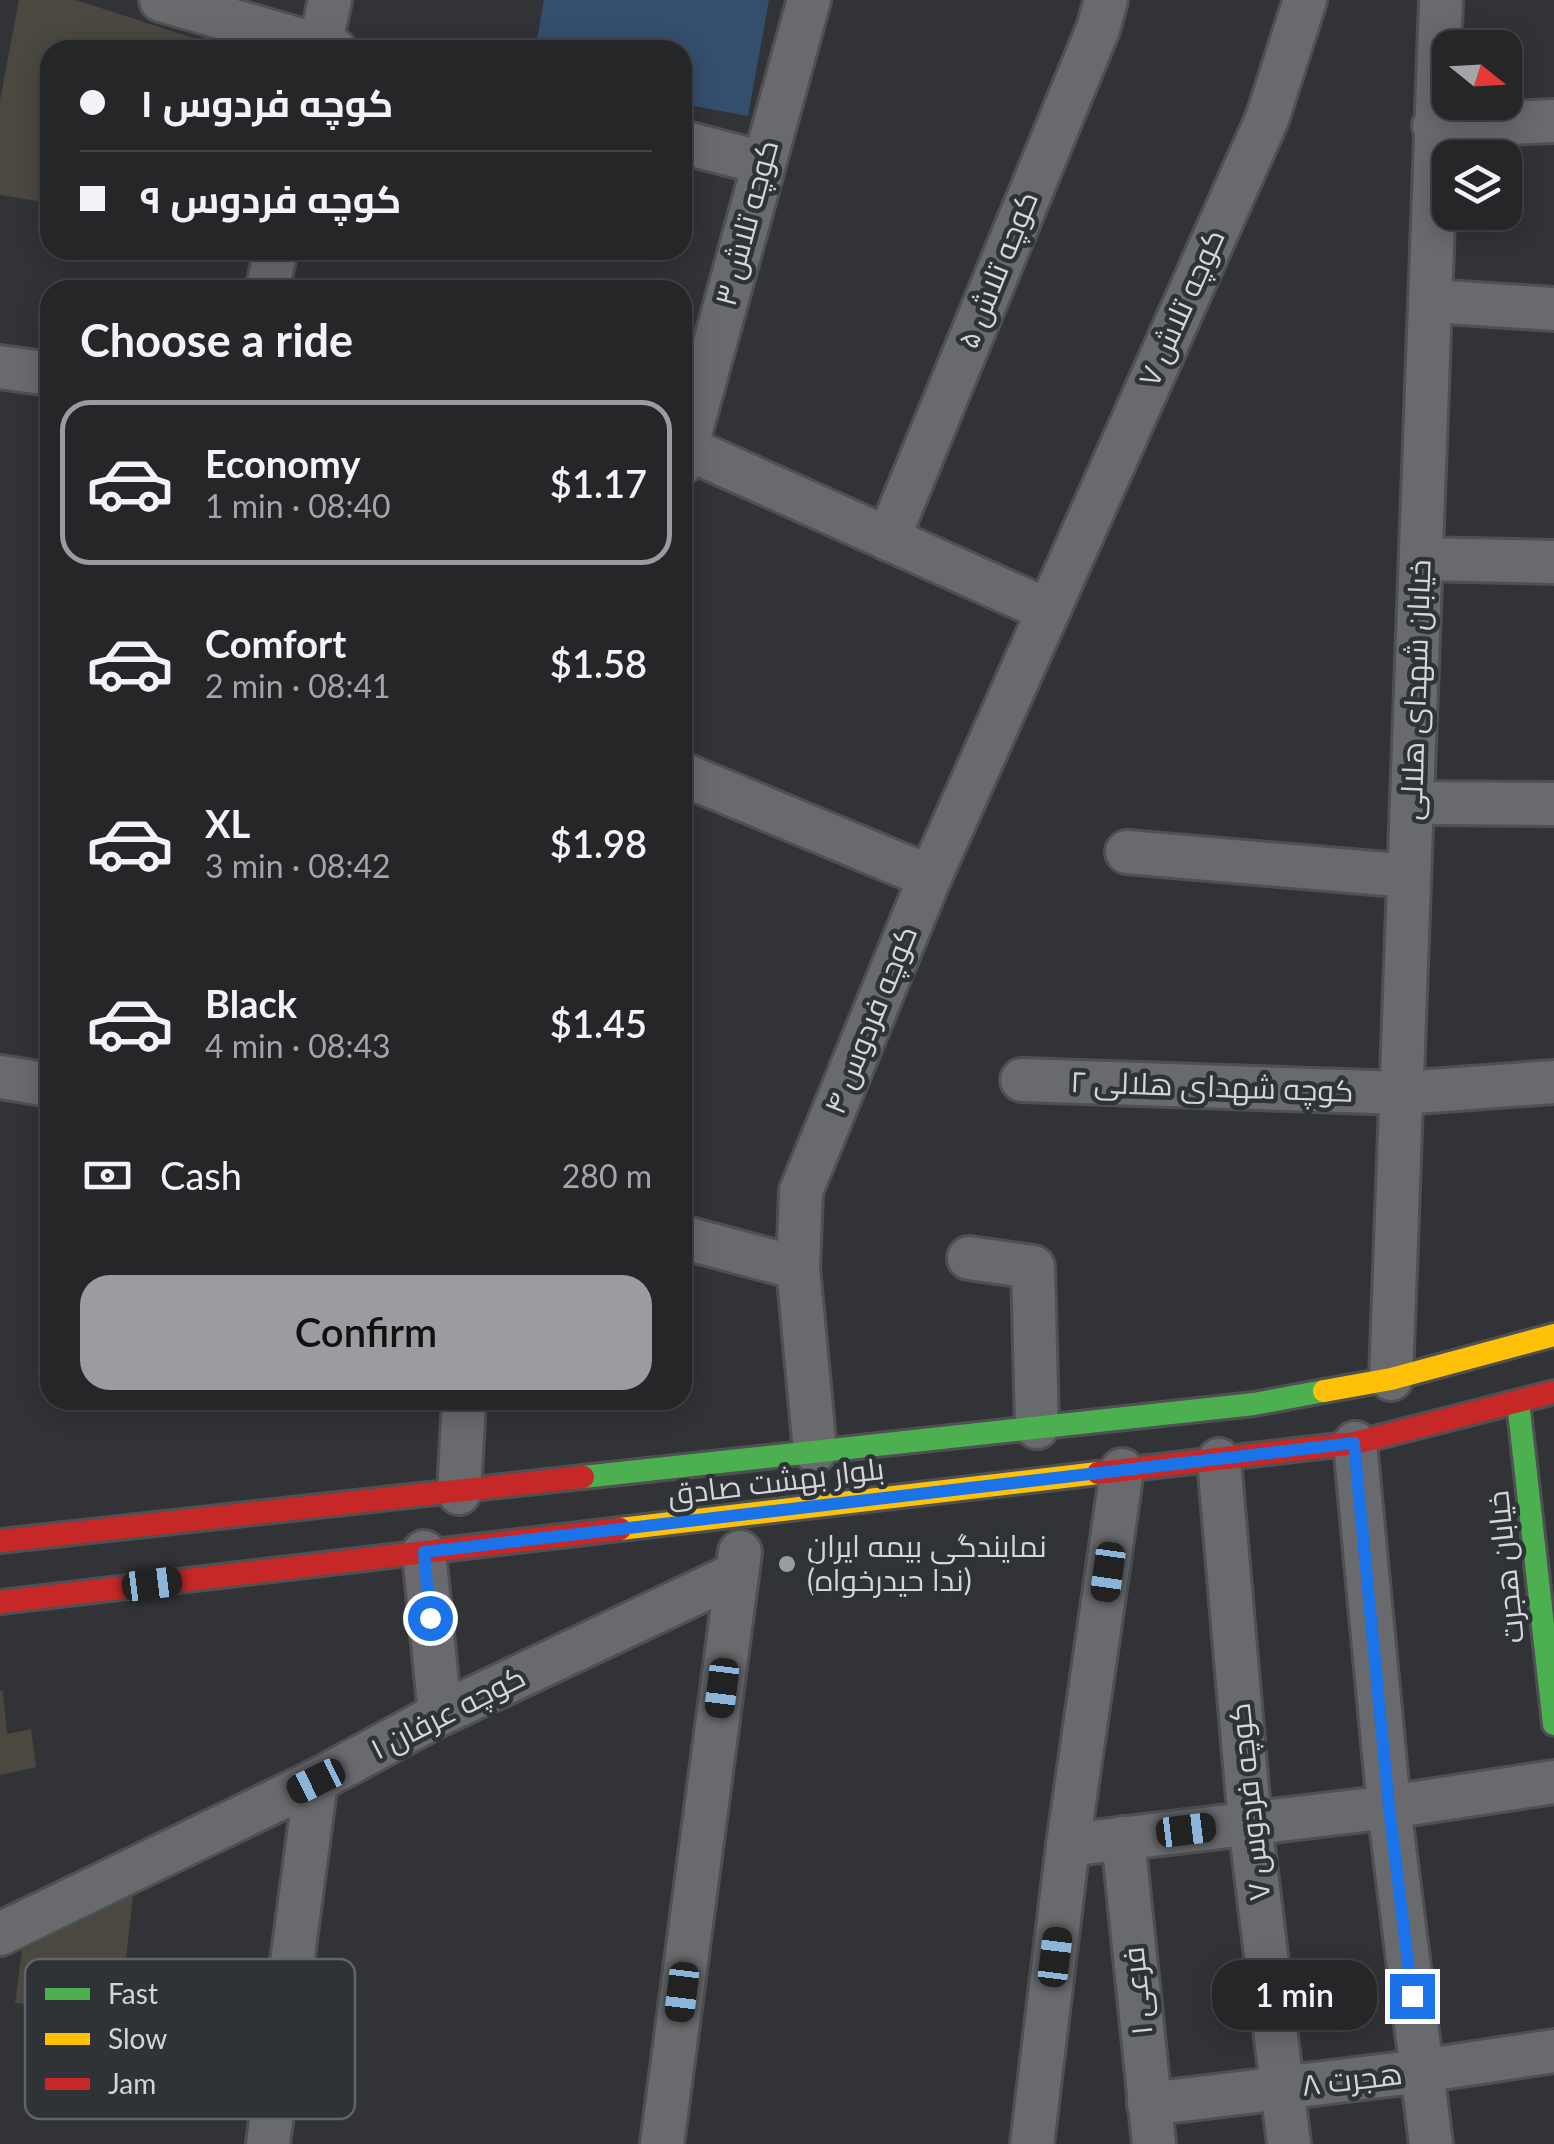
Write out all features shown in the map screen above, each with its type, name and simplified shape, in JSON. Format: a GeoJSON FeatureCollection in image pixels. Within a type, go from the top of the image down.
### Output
{"type":"FeatureCollection","features":[{"type":"Feature","properties":{"kind":"street"},"geometry":{"type":"LineString","coordinates":[[161,0],[295,40]]}},
{"type":"Feature","properties":{"kind":"street"},"geometry":{"type":"LineString","coordinates":[[326,40],[330,0]]}},
{"type":"Feature","properties":{"kind":"street","name":"کوچه تلاش ۳"},"geometry":{"type":"LineString","coordinates":[[692,423],[809,0]]}},
{"type":"Feature","properties":{"kind":"street","name":"کوچه تلاش ۵"},"geometry":{"type":"LineString","coordinates":[[888,539],[1098,28],[1106,0]]}},
{"type":"Feature","properties":{"kind":"street","name":"کوچه تلاش ۷"},"geometry":{"type":"LineString","coordinates":[[1047,610],[1267,118],[1304,0]]}},
{"type":"Feature","properties":{"kind":"street","name":"خیابان شهدای هلالی"},"geometry":{"type":"LineString","coordinates":[[1392,1379],[1441,0]]}},
{"type":"Feature","properties":{"kind":"street"},"geometry":{"type":"LineString","coordinates":[[1434,126],[1554,121]]}},
{"type":"Feature","properties":{"kind":"street"},"geometry":{"type":"LineString","coordinates":[[692,145],[763,163]]}},
{"type":"Feature","properties":{"kind":"street"},"geometry":{"type":"LineString","coordinates":[[1430,301],[1554,308]]}},
{"type":"Feature","properties":{"kind":"street"},"geometry":{"type":"LineString","coordinates":[[0,367],[40,373]]}},
{"type":"Feature","properties":{"kind":"street"},"geometry":{"type":"LineString","coordinates":[[692,455],[1047,610]]}},
{"type":"Feature","properties":{"kind":"street"},"geometry":{"type":"LineString","coordinates":[[1421,560],[1554,562]]}},
{"type":"Feature","properties":{"kind":"street","name":"کوچه فردوس ۴"},"geometry":{"type":"LineString","coordinates":[[815,1451],[798,1268],[801,1191],[930,876],[1047,610]]}},
{"type":"Feature","properties":{"kind":"street"},"geometry":{"type":"LineString","coordinates":[[692,778],[930,876]]}},
{"type":"Feature","properties":{"kind":"street"},"geometry":{"type":"LineString","coordinates":[[1412,803],[1554,804]]}},
{"type":"Feature","properties":{"kind":"street"},"geometry":{"type":"LineString","coordinates":[[1127,852],[1410,876]]}},
{"type":"Feature","properties":{"kind":"street"},"geometry":{"type":"LineString","coordinates":[[0,1077],[40,1083]]}},
{"type":"Feature","properties":{"kind":"street","name":"کوچه شهدای هلالی ۲"},"geometry":{"type":"LineString","coordinates":[[1022,1080],[1402,1094],[1554,1082]]}},
{"type":"Feature","properties":{"kind":"street"},"geometry":{"type":"LineString","coordinates":[[692,1240],[798,1268]]}},
{"type":"Feature","properties":{"kind":"street"},"geometry":{"type":"LineString","coordinates":[[969,1258],[1032,1267],[1036,1427]]}},
{"type":"Feature","properties":{"kind":"street","name":"بلوار بهشت صادق"},"geometry":{"type":"LineString","coordinates":[[0,1602],[265,1542],[459,1492],[1254,1404],[1392,1379],[1554,1335]]}},
{"type":"Feature","properties":{"kind":"street","name":"بلوار بهشت صادق"},"geometry":{"type":"LineString","coordinates":[[0,1541],[265,1542],[424,1552],[1354,1443],[1554,1392]]}},
{"type":"Feature","properties":{"kind":"street","name":"خیابان هجرت"},"geometry":{"type":"LineString","coordinates":[[1518,1402],[1554,1724]]}},
{"type":"Feature","properties":{"kind":"street"},"geometry":{"type":"LineString","coordinates":[[459,1492],[463,1410]]}},
{"type":"Feature","properties":{"kind":"street"},"geometry":{"type":"LineString","coordinates":[[1354,1443],[1389,1807],[1431,2144]]}},
{"type":"Feature","properties":{"kind":"street","name":"کوچه فردوس ۷"},"geometry":{"type":"LineString","coordinates":[[1218,1460],[1250,1823],[1289,2144]]}},
{"type":"Feature","properties":{"kind":"street"},"geometry":{"type":"LineString","coordinates":[[1032,2144],[1068,1845],[1122,1470]]}},
{"type":"Feature","properties":{"kind":"street"},"geometry":{"type":"LineString","coordinates":[[662,2144],[745,1516]]}},
{"type":"Feature","properties":{"kind":"street"},"geometry":{"type":"LineString","coordinates":[[424,1552],[440,1714]]}},
{"type":"Feature","properties":{"kind":"street","name":"کوچه عرفان ۱"},"geometry":{"type":"LineString","coordinates":[[0,1934],[316,1781],[440,1714],[736,1574]]}},
{"type":"Feature","properties":{"kind":"street"},"geometry":{"type":"LineString","coordinates":[[292,1959],[316,1781]]}},
{"type":"Feature","properties":{"kind":"street"},"geometry":{"type":"LineString","coordinates":[[1068,1845],[1389,1807],[1554,1782]]}},
{"type":"Feature","properties":{"kind":"street","name":"فرعی ۱"},"geometry":{"type":"LineString","coordinates":[[1122,1838],[1151,2124]]}},
{"type":"Feature","properties":{"kind":"street","name":"هجرت ۸"},"geometry":{"type":"LineString","coordinates":[[1151,2124],[1282,2088],[1554,2052]]}},
{"type":"Feature","properties":{"kind":"street"},"geometry":{"type":"LineString","coordinates":[[268,2144],[271,2119]]}},
{"type":"Feature","properties":{"kind":"shaded area"},"geometry":{"type":"Polygon","coordinates":[[[544,0],[769,0],[748,116],[692,106],[692,40],[537,40],[544,0]]]}},
{"type":"Feature","properties":{"kind":"building"},"geometry":{"type":"Polygon","coordinates":[[[19,0],[76,0],[199,40],[40,40],[40,201],[0,195],[0,100],[19,0]]]}},
{"type":"Feature","properties":{"kind":"building"},"geometry":{"type":"Polygon","coordinates":[[[0,1691],[7,1734],[31,1729],[36,1767],[0,1775],[0,1691]]]}},
{"type":"Feature","properties":{"kind":"building"},"geometry":{"type":"Polygon","coordinates":[[[133,1896],[126,1959],[25,1959],[25,2004],[15,2003],[22,1950],[133,1896]]]}},
{"type":"Feature","properties":{"kind":"traffic: fast"},"geometry":{"type":"LineString","coordinates":[[583,1477],[1254,1404],[1324,1391]]}},
{"type":"Feature","properties":{"kind":"traffic: fast"},"geometry":{"type":"LineString","coordinates":[[1518,1402],[1554,1724]]}},
{"type":"Feature","properties":{"kind":"traffic: slow"},"geometry":{"type":"LineString","coordinates":[[1324,1391],[1391,1379],[1554,1335]]}},
{"type":"Feature","properties":{"kind":"traffic: slow"},"geometry":{"type":"LineString","coordinates":[[620,1529],[1098,1473]]}},
{"type":"Feature","properties":{"kind":"traffic: jam"},"geometry":{"type":"LineString","coordinates":[[1098,1473],[1355,1443],[1554,1392]]}},
{"type":"Feature","properties":{"kind":"traffic: jam"},"geometry":{"type":"LineString","coordinates":[[0,1541],[583,1477]]}},
{"type":"Feature","properties":{"kind":"traffic: jam"},"geometry":{"type":"LineString","coordinates":[[0,1602],[620,1529]]}},
{"type":"Feature","properties":{"kind":"place","name":"نمایندگی بیمه ایران (ندا حیدرخواه)"},"geometry":{"type":"Point","coordinates":[787,1564]}},
{"type":"Feature","properties":{"kind":"route"},"geometry":{"type":"LineString","coordinates":[[430,1618],[424,1552],[1354,1443],[1389,1807],[1412,1996]]}}]}
